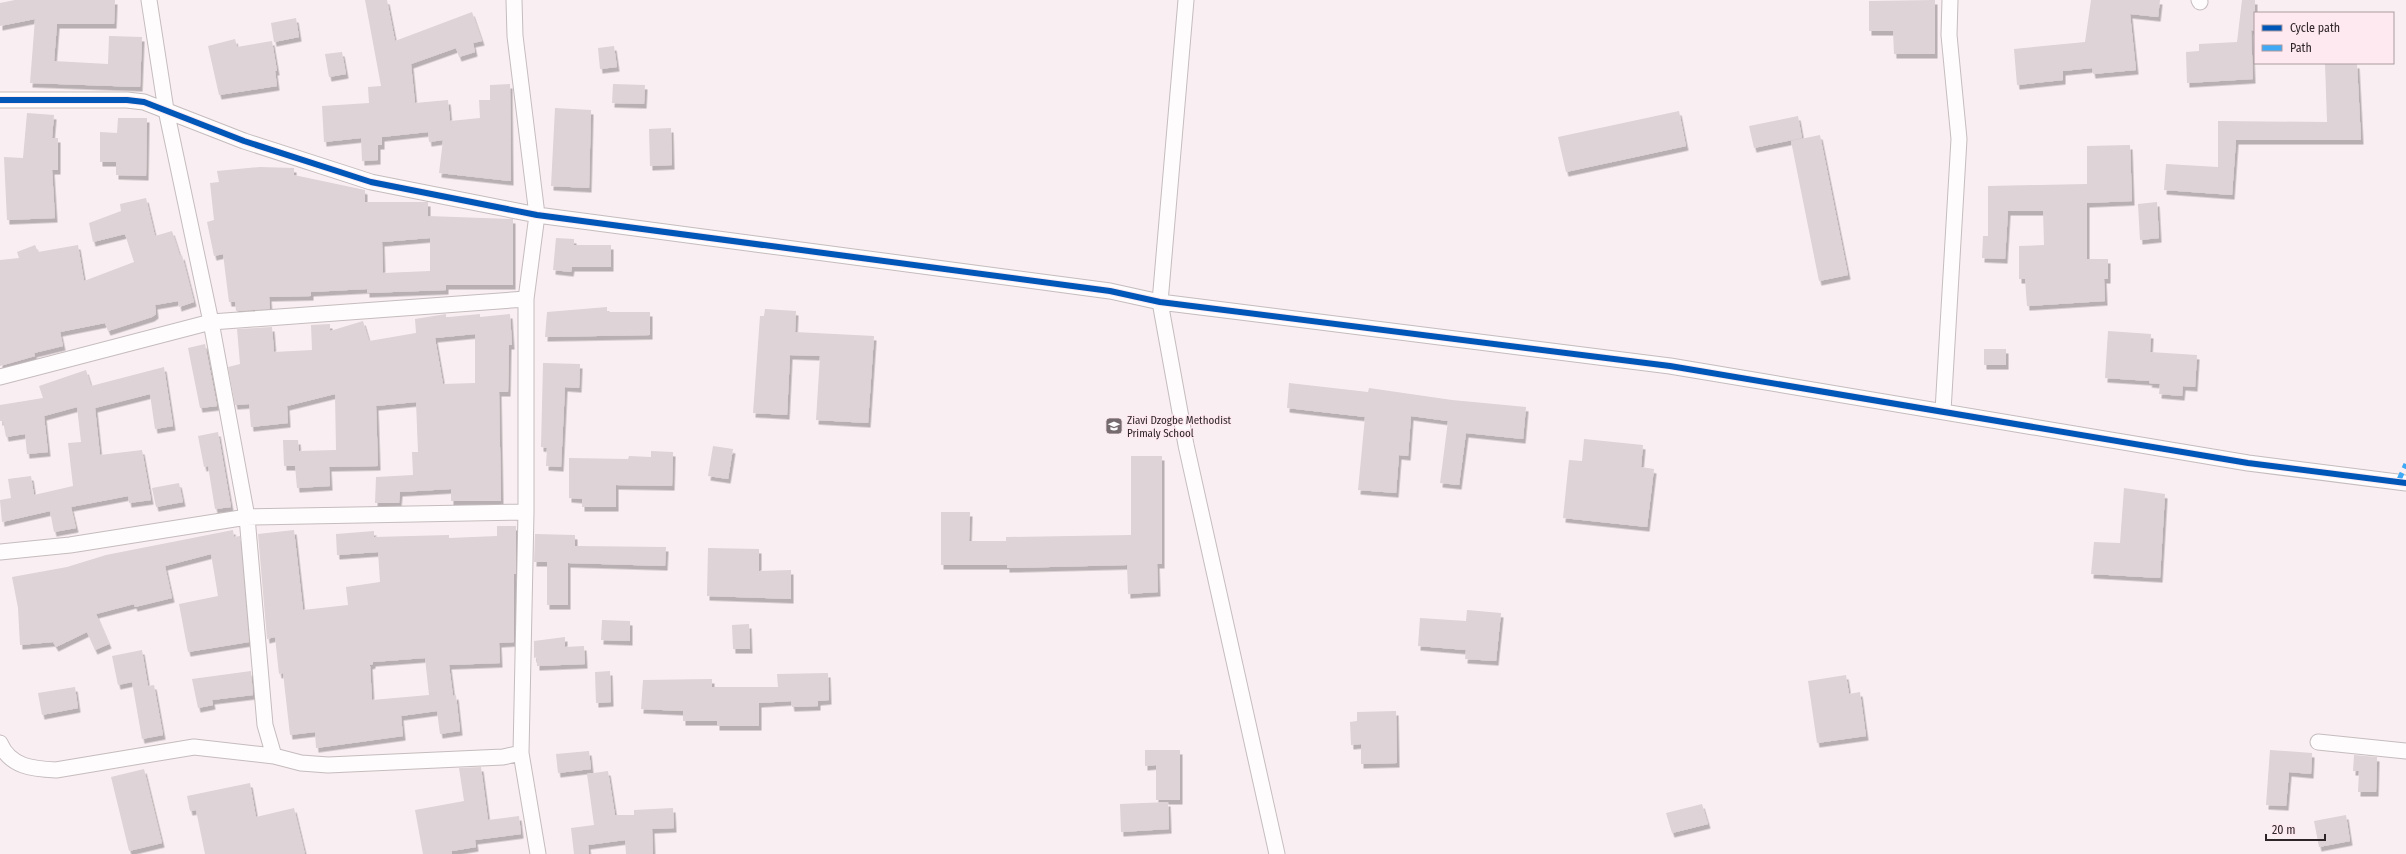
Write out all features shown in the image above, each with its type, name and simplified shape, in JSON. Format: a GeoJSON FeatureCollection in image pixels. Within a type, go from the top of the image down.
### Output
{"type":"FeatureCollection","features":[{"type":"Feature","properties":{"kind":"street"},"geometry":{"type":"LineString","coordinates":[[149,0],[166,110],[211,322],[246,517],[265,725],[274,756]]}},
{"type":"Feature","properties":{"kind":"street"},"geometry":{"type":"LineString","coordinates":[[514,0],[515,36],[537,215],[526,299],[526,512],[521,753],[538,854]]}},
{"type":"Feature","properties":{"kind":"street"},"geometry":{"type":"LineString","coordinates":[[1186,0],[1160,302],[1186,445],[1277,854]]}},
{"type":"Feature","properties":{"kind":"street"},"geometry":{"type":"LineString","coordinates":[[1943,411],[1959,139],[1950,49],[1950,0]]}},
{"type":"Feature","properties":{"kind":"street"},"geometry":{"type":"LineString","coordinates":[[0,100],[127,100],[144,102],[244,141],[371,182],[537,215],[1103,290],[1160,302],[1670,366],[2248,463],[2406,483]]}},
{"type":"Feature","properties":{"kind":"street"},"geometry":{"type":"LineString","coordinates":[[0,377],[211,322],[526,299]]}},
{"type":"Feature","properties":{"kind":"street"},"geometry":{"type":"LineString","coordinates":[[0,552],[70,545],[246,517],[526,512]]}},
{"type":"Feature","properties":{"kind":"street"},"geometry":{"type":"LineString","coordinates":[[2318,742],[2406,751]]}},
{"type":"Feature","properties":{"kind":"street"},"geometry":{"type":"LineString","coordinates":[[0,743],[8,758],[34,769],[56,770],[194,747],[274,756],[301,763],[328,765],[502,757],[521,753]]}},
{"type":"Feature","properties":{"kind":"building"},"geometry":{"type":"Polygon","coordinates":[[[15,0],[115,0],[114,24],[57,24],[54,61],[108,64],[109,36],[142,37],[140,87],[30,83],[35,19],[0,26],[0,3],[15,0]]]}},
{"type":"Feature","properties":{"kind":"building"},"geometry":{"type":"Polygon","coordinates":[[[365,0],[387,0],[395,41],[472,12],[482,41],[473,43],[475,52],[459,57],[456,48],[411,64],[415,103],[448,100],[450,121],[480,118],[479,100],[490,100],[490,85],[510,84],[511,181],[439,173],[443,140],[429,142],[428,132],[382,137],[382,145],[378,145],[378,160],[362,161],[361,138],[324,142],[322,106],[369,103],[368,87],[381,86],[365,0]]]}},
{"type":"Feature","properties":{"kind":"building"},"geometry":{"type":"Polygon","coordinates":[[[1935,0],[1935,54],[1894,54],[1893,31],[1869,31],[1869,1],[1935,0]]]}},
{"type":"Feature","properties":{"kind":"building"},"geometry":{"type":"Polygon","coordinates":[[[2091,0],[2160,0],[2158,17],[2130,14],[2136,70],[2093,74],[2092,68],[2063,71],[2063,80],[2017,85],[2014,49],[2085,42],[2091,0]]]}},
{"type":"Feature","properties":{"kind":"building"},"geometry":{"type":"Polygon","coordinates":[[[2242,0],[2255,0],[2254,31],[2251,30],[2253,79],[2187,83],[2186,52],[2199,51],[2199,44],[2237,42],[2242,0]]]}},
{"type":"Feature","properties":{"kind":"building"},"geometry":{"type":"Polygon","coordinates":[[[296,18],[299,37],[274,42],[271,23],[296,18]]]}},
{"type":"Feature","properties":{"kind":"building"},"geometry":{"type":"Polygon","coordinates":[[[235,39],[237,47],[272,41],[277,71],[275,71],[277,86],[219,95],[208,46],[235,39]]]}},
{"type":"Feature","properties":{"kind":"building"},"geometry":{"type":"Polygon","coordinates":[[[614,46],[617,67],[600,69],[598,48],[614,46]]]}},
{"type":"Feature","properties":{"kind":"building"},"geometry":{"type":"Polygon","coordinates":[[[342,52],[346,74],[329,77],[325,54],[342,52]]]}},
{"type":"Feature","properties":{"kind":"building"},"geometry":{"type":"Polygon","coordinates":[[[2325,64],[2357,64],[2361,140],[2236,140],[2232,195],[2164,190],[2166,164],[2218,167],[2218,121],[2327,122],[2325,64]]]}},
{"type":"Feature","properties":{"kind":"building"},"geometry":{"type":"Polygon","coordinates":[[[613,84],[645,85],[644,104],[612,103],[613,84]]]}},
{"type":"Feature","properties":{"kind":"building"},"geometry":{"type":"Polygon","coordinates":[[[555,108],[591,110],[589,188],[551,186],[555,108]]]}},
{"type":"Feature","properties":{"kind":"building"},"geometry":{"type":"Polygon","coordinates":[[[1679,111],[1686,146],[1566,172],[1558,137],[1679,111]]]}},
{"type":"Feature","properties":{"kind":"building"},"geometry":{"type":"Polygon","coordinates":[[[27,113],[54,115],[52,138],[58,138],[58,170],[52,170],[55,218],[7,220],[4,157],[23,158],[27,113]]]}},
{"type":"Feature","properties":{"kind":"building"},"geometry":{"type":"Polygon","coordinates":[[[1798,116],[1802,138],[1754,148],[1749,126],[1798,116]]]}},
{"type":"Feature","properties":{"kind":"building"},"geometry":{"type":"Polygon","coordinates":[[[118,118],[147,118],[146,176],[116,175],[116,162],[100,162],[100,132],[117,133],[118,118]]]}},
{"type":"Feature","properties":{"kind":"building"},"geometry":{"type":"Polygon","coordinates":[[[671,128],[672,165],[650,166],[649,129],[671,128]]]}},
{"type":"Feature","properties":{"kind":"building"},"geometry":{"type":"Polygon","coordinates":[[[1820,135],[1848,275],[1819,281],[1791,141],[1820,135]]]}},
{"type":"Feature","properties":{"kind":"building"},"geometry":{"type":"Polygon","coordinates":[[[2130,145],[2132,201],[2087,203],[2087,259],[2108,259],[2108,279],[2104,279],[2105,301],[2027,306],[2025,279],[2019,279],[2019,246],[2044,245],[2043,211],[2008,211],[2005,259],[1982,258],[1983,236],[1988,236],[1988,186],[2087,184],[2087,146],[2130,145]]]}},
{"type":"Feature","properties":{"kind":"building"},"geometry":{"type":"Polygon","coordinates":[[[260,167],[294,168],[294,175],[365,190],[365,202],[428,202],[428,216],[513,219],[513,285],[446,285],[446,290],[367,293],[367,289],[311,292],[311,296],[269,297],[270,309],[236,311],[235,302],[229,302],[223,254],[214,256],[207,222],[214,220],[210,183],[219,182],[217,171],[260,167]],[[430,238],[382,242],[383,273],[430,271],[430,238]]]}},
{"type":"Feature","properties":{"kind":"building"},"geometry":{"type":"Polygon","coordinates":[[[146,198],[155,236],[172,231],[180,256],[182,255],[194,302],[179,307],[178,301],[155,305],[156,314],[152,317],[108,331],[105,323],[60,332],[63,346],[34,353],[35,356],[0,366],[0,260],[19,258],[17,252],[35,245],[38,252],[78,245],[84,281],[134,262],[125,234],[93,242],[89,223],[121,211],[120,204],[146,198]]]}},
{"type":"Feature","properties":{"kind":"building"},"geometry":{"type":"Polygon","coordinates":[[[2157,202],[2159,238],[2140,240],[2138,204],[2157,202]]]}},
{"type":"Feature","properties":{"kind":"building"},"geometry":{"type":"Polygon","coordinates":[[[556,238],[574,239],[574,245],[611,245],[611,267],[572,267],[571,272],[553,270],[556,238]]]}},
{"type":"Feature","properties":{"kind":"building"},"geometry":{"type":"Polygon","coordinates":[[[607,307],[607,312],[650,312],[650,335],[545,337],[547,312],[607,307]]]}},
{"type":"Feature","properties":{"kind":"building"},"geometry":{"type":"Polygon","coordinates":[[[765,309],[796,311],[795,332],[874,336],[868,423],[816,420],[820,356],[790,355],[787,415],[753,413],[760,316],[764,316],[765,309]]]}},
{"type":"Feature","properties":{"kind":"building"},"geometry":{"type":"Polygon","coordinates":[[[446,314],[446,317],[449,317],[480,314],[480,317],[510,314],[512,345],[509,345],[508,392],[499,392],[501,501],[451,501],[451,489],[400,492],[399,503],[375,503],[376,477],[413,475],[412,452],[418,452],[416,402],[376,406],[378,466],[329,467],[330,486],[297,488],[295,466],[284,466],[283,440],[298,440],[299,451],[336,450],[335,394],[287,406],[288,423],[251,427],[249,404],[235,405],[228,367],[240,364],[237,329],[272,327],[274,352],[312,350],[311,325],[330,324],[330,331],[363,321],[369,341],[416,333],[415,319],[446,314]],[[475,334],[435,338],[443,384],[475,383],[475,334]]]}},
{"type":"Feature","properties":{"kind":"building"},"geometry":{"type":"Polygon","coordinates":[[[2108,331],[2151,334],[2150,352],[2197,355],[2195,387],[2183,386],[2182,396],[2159,394],[2160,384],[2149,383],[2150,381],[2105,378],[2108,331]]]}},
{"type":"Feature","properties":{"kind":"building"},"geometry":{"type":"Polygon","coordinates":[[[205,344],[217,406],[200,408],[188,348],[205,344]]]}},
{"type":"Feature","properties":{"kind":"building"},"geometry":{"type":"Polygon","coordinates":[[[1984,349],[2006,349],[2006,365],[1984,365],[1984,349]]]}},
{"type":"Feature","properties":{"kind":"building"},"geometry":{"type":"Polygon","coordinates":[[[543,363],[580,364],[579,388],[565,387],[561,467],[546,466],[547,448],[541,447],[543,363]]]}},
{"type":"Feature","properties":{"kind":"building"},"geometry":{"type":"Polygon","coordinates":[[[164,367],[173,426],[155,429],[150,394],[95,408],[100,455],[142,450],[151,500],[129,503],[128,496],[71,507],[76,528],[54,532],[50,511],[2,522],[0,500],[11,498],[8,479],[31,476],[34,495],[73,486],[68,443],[81,442],[77,407],[44,416],[48,452],[27,454],[25,434],[6,437],[3,421],[0,421],[0,405],[43,398],[39,386],[86,370],[91,386],[164,367]]]}},
{"type":"Feature","properties":{"kind":"building"},"geometry":{"type":"Polygon","coordinates":[[[1289,383],[1368,392],[1369,388],[1452,400],[1526,407],[1523,439],[1466,433],[1459,485],[1440,483],[1448,421],[1411,416],[1408,456],[1399,455],[1396,493],[1358,490],[1365,417],[1287,408],[1289,383]]]}},
{"type":"Feature","properties":{"kind":"building"},"geometry":{"type":"Polygon","coordinates":[[[218,432],[231,507],[215,509],[208,466],[204,467],[198,436],[218,432]]]}},
{"type":"Feature","properties":{"kind":"building"},"geometry":{"type":"Polygon","coordinates":[[[1584,439],[1643,445],[1641,467],[1654,469],[1647,527],[1563,518],[1569,460],[1582,461],[1584,439]]]}},
{"type":"Feature","properties":{"kind":"building"},"geometry":{"type":"Polygon","coordinates":[[[713,446],[733,449],[728,479],[708,476],[713,446]]]}},
{"type":"Feature","properties":{"kind":"building"},"geometry":{"type":"Polygon","coordinates":[[[651,451],[673,452],[672,486],[616,485],[616,507],[582,507],[582,499],[569,498],[569,458],[628,459],[629,456],[651,457],[651,451]]]}},
{"type":"Feature","properties":{"kind":"building"},"geometry":{"type":"Polygon","coordinates":[[[1131,456],[1162,456],[1162,564],[1157,564],[1158,592],[1128,594],[1127,565],[1007,568],[1007,565],[941,565],[941,512],[970,512],[969,541],[1006,541],[1006,537],[1131,535],[1131,456]]]}},
{"type":"Feature","properties":{"kind":"building"},"geometry":{"type":"Polygon","coordinates":[[[179,483],[183,502],[156,507],[152,488],[179,483]]]}},
{"type":"Feature","properties":{"kind":"building"},"geometry":{"type":"Polygon","coordinates":[[[2124,488],[2165,494],[2160,578],[2091,574],[2094,542],[2120,543],[2124,488]]]}},
{"type":"Feature","properties":{"kind":"building"},"geometry":{"type":"Polygon","coordinates":[[[497,526],[516,526],[514,642],[499,643],[500,663],[449,665],[453,696],[456,695],[460,731],[440,734],[437,711],[401,716],[403,736],[316,748],[315,732],[290,735],[283,673],[279,674],[275,637],[267,639],[258,534],[294,530],[303,610],[348,605],[346,587],[380,582],[378,552],[337,555],[336,534],[374,531],[374,537],[449,535],[449,538],[497,536],[497,526]],[[425,658],[373,662],[373,664],[370,665],[372,700],[429,695],[425,658]]]}},
{"type":"Feature","properties":{"kind":"building"},"geometry":{"type":"Polygon","coordinates":[[[233,530],[234,537],[240,536],[249,642],[188,652],[179,604],[218,596],[211,554],[165,566],[172,598],[135,607],[134,604],[96,614],[109,644],[95,650],[87,632],[56,647],[53,642],[20,645],[18,608],[12,577],[67,567],[106,555],[233,530]]]}},
{"type":"Feature","properties":{"kind":"building"},"geometry":{"type":"Polygon","coordinates":[[[535,534],[575,535],[575,546],[666,547],[665,566],[568,563],[568,605],[547,605],[547,562],[534,562],[535,534]]]}},
{"type":"Feature","properties":{"kind":"building"},"geometry":{"type":"Polygon","coordinates":[[[708,548],[759,549],[759,571],[791,570],[791,599],[707,596],[708,548]]]}},
{"type":"Feature","properties":{"kind":"building"},"geometry":{"type":"Polygon","coordinates":[[[1467,610],[1501,613],[1496,661],[1465,659],[1466,650],[1418,646],[1420,618],[1466,621],[1467,610]]]}},
{"type":"Feature","properties":{"kind":"building"},"geometry":{"type":"Polygon","coordinates":[[[602,620],[630,621],[630,641],[601,640],[602,620]]]}},
{"type":"Feature","properties":{"kind":"building"},"geometry":{"type":"Polygon","coordinates":[[[749,624],[750,649],[733,649],[732,625],[749,624]]]}},
{"type":"Feature","properties":{"kind":"building"},"geometry":{"type":"Polygon","coordinates":[[[565,637],[565,647],[584,646],[585,664],[537,666],[537,657],[534,658],[534,641],[565,637]]]}},
{"type":"Feature","properties":{"kind":"building"},"geometry":{"type":"Polygon","coordinates":[[[142,650],[148,686],[154,685],[163,735],[142,739],[132,682],[118,685],[112,656],[142,650]]]}},
{"type":"Feature","properties":{"kind":"building"},"geometry":{"type":"Polygon","coordinates":[[[251,671],[253,695],[212,700],[213,705],[198,708],[192,679],[251,671]]]}},
{"type":"Feature","properties":{"kind":"building"},"geometry":{"type":"Polygon","coordinates":[[[610,671],[611,702],[596,703],[595,672],[610,671]]]}},
{"type":"Feature","properties":{"kind":"building"},"geometry":{"type":"Polygon","coordinates":[[[828,673],[829,700],[818,701],[818,706],[792,707],[791,701],[759,703],[759,726],[717,726],[717,721],[683,721],[683,711],[641,709],[643,680],[712,679],[712,687],[778,687],[777,674],[828,673]]]}},
{"type":"Feature","properties":{"kind":"building"},"geometry":{"type":"Polygon","coordinates":[[[1846,675],[1849,694],[1860,692],[1866,736],[1817,743],[1808,681],[1846,675]]]}},
{"type":"Feature","properties":{"kind":"building"},"geometry":{"type":"Polygon","coordinates":[[[75,687],[78,708],[42,715],[38,693],[75,687]]]}},
{"type":"Feature","properties":{"kind":"building"},"geometry":{"type":"Polygon","coordinates":[[[1396,711],[1397,763],[1361,764],[1361,744],[1351,745],[1350,722],[1357,721],[1357,712],[1396,711]]]}},
{"type":"Feature","properties":{"kind":"building"},"geometry":{"type":"Polygon","coordinates":[[[1145,750],[1180,750],[1180,800],[1156,800],[1156,765],[1145,766],[1145,750]]]}},
{"type":"Feature","properties":{"kind":"building"},"geometry":{"type":"Polygon","coordinates":[[[2270,750],[2312,753],[2311,774],[2289,772],[2286,806],[2266,805],[2270,750]]]}},
{"type":"Feature","properties":{"kind":"building"},"geometry":{"type":"Polygon","coordinates":[[[589,751],[591,769],[558,773],[556,754],[589,751]]]}},
{"type":"Feature","properties":{"kind":"building"},"geometry":{"type":"Polygon","coordinates":[[[2354,755],[2377,757],[2376,792],[2358,792],[2359,771],[2353,771],[2354,755]]]}},
{"type":"Feature","properties":{"kind":"building"},"geometry":{"type":"Polygon","coordinates":[[[481,767],[488,820],[519,816],[521,834],[475,840],[476,847],[452,851],[452,854],[423,854],[415,810],[464,801],[459,768],[481,767]]]}},
{"type":"Feature","properties":{"kind":"building"},"geometry":{"type":"Polygon","coordinates":[[[144,769],[162,843],[129,851],[111,777],[144,769]]]}},
{"type":"Feature","properties":{"kind":"building"},"geometry":{"type":"Polygon","coordinates":[[[608,771],[615,815],[634,815],[634,810],[673,808],[674,828],[652,829],[653,854],[626,854],[625,840],[588,845],[589,854],[574,854],[571,828],[594,825],[587,774],[608,771]]]}},
{"type":"Feature","properties":{"kind":"building"},"geometry":{"type":"Polygon","coordinates":[[[250,783],[256,817],[294,808],[305,854],[205,854],[196,810],[190,811],[187,796],[250,783]]]}},
{"type":"Feature","properties":{"kind":"building"},"geometry":{"type":"Polygon","coordinates":[[[1168,802],[1169,829],[1121,832],[1120,804],[1168,802]]]}},
{"type":"Feature","properties":{"kind":"building"},"geometry":{"type":"Polygon","coordinates":[[[1702,804],[1708,824],[1672,833],[1666,813],[1702,804]]]}},
{"type":"Feature","properties":{"kind":"building"},"geometry":{"type":"Polygon","coordinates":[[[2346,815],[2350,841],[2319,847],[2314,821],[2346,815]]]}},
{"type":"Feature","properties":{"kind":"marked path"},"geometry":{"type":"LineString","coordinates":[[2398,482],[2406,464]]}},
{"type":"Feature","properties":{"kind":"cycle path"},"geometry":{"type":"LineString","coordinates":[[0,100],[127,100],[144,102],[244,141],[371,182],[537,215],[1110,291],[1160,302],[1670,366],[2248,463],[2406,483]]}},
{"type":"Feature","properties":{"kind":"place","name":"Ziavi Dzogbe Methodist Primaly School"},"geometry":{"type":"Point","coordinates":[1114,426]}}]}
